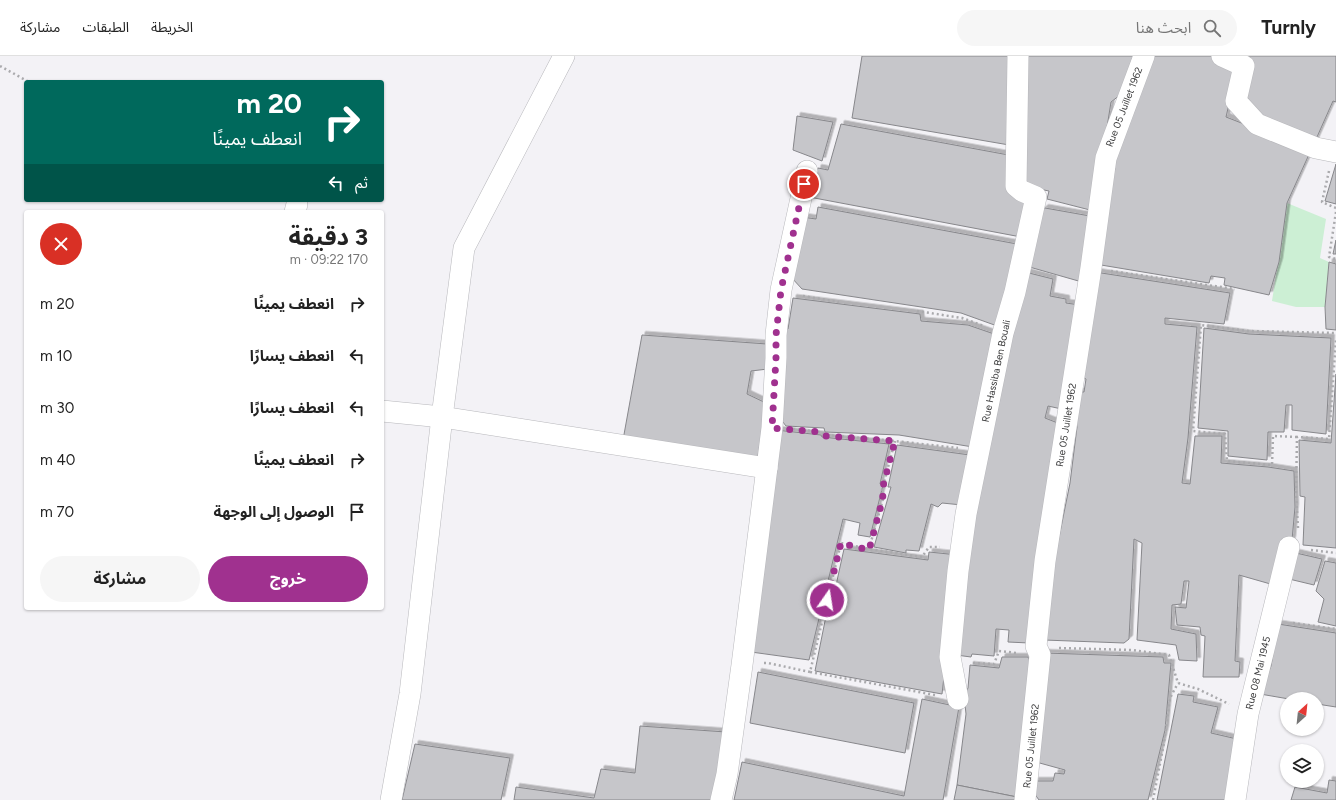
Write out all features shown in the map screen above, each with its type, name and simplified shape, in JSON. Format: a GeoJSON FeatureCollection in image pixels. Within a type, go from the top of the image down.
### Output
{"type":"FeatureCollection","features":[{"type":"Feature","properties":{"kind":"street"},"geometry":{"type":"LineString","coordinates":[[391,800],[410,694],[442,417],[464,248],[564,56]]}},
{"type":"Feature","properties":{"kind":"street","name":"Rue Hassiba Ben Bouali"},"geometry":{"type":"LineString","coordinates":[[958,699],[950,657],[958,571],[966,514],[1003,332],[1015,292],[1036,197],[1022,191],[1016,186],[1018,56]]}},
{"type":"Feature","properties":{"kind":"street","name":"Rue 05 Juillet 1962"},"geometry":{"type":"LineString","coordinates":[[1026,800],[1045,561],[1091,268],[1106,158],[1144,56]]}},
{"type":"Feature","properties":{"kind":"street"},"geometry":{"type":"LineString","coordinates":[[1222,56],[1244,66],[1236,102],[1257,124],[1316,148],[1334,152]]}},
{"type":"Feature","properties":{"kind":"street"},"geometry":{"type":"LineString","coordinates":[[721,800],[727,774],[742,665],[772,428],[776,335],[781,290],[807,171]]}},
{"type":"Feature","properties":{"kind":"street"},"geometry":{"type":"LineString","coordinates":[[384,411],[442,417],[767,468]]}},
{"type":"Feature","properties":{"kind":"street","name":"Rue 08 Mai 1945"},"geometry":{"type":"LineString","coordinates":[[1234,800],[1248,714],[1270,618],[1294,548]]}},
{"type":"Feature","properties":{"kind":"path"},"geometry":{"type":"LineString","coordinates":[[0,66],[25,80]]}},
{"type":"Feature","properties":{"kind":"path"},"geometry":{"type":"LineString","coordinates":[[1334,152],[1322,202],[1336,208]]}},
{"type":"Feature","properties":{"kind":"path"},"geometry":{"type":"LineString","coordinates":[[1336,212],[1329,257],[1336,259]]}},
{"type":"Feature","properties":{"kind":"path"},"geometry":{"type":"LineString","coordinates":[[1091,268],[1235,289]]}},
{"type":"Feature","properties":{"kind":"path"},"geometry":{"type":"LineString","coordinates":[[781,290],[797,295],[839,302]]}},
{"type":"Feature","properties":{"kind":"path"},"geometry":{"type":"LineString","coordinates":[[918,312],[962,318],[1003,332]]}},
{"type":"Feature","properties":{"kind":"path"},"geometry":{"type":"LineString","coordinates":[[1336,333],[1248,331],[1201,325],[1193,431],[1225,434],[1227,461],[1272,465],[1273,436],[1329,438],[1336,338]]}},
{"type":"Feature","properties":{"kind":"path"},"geometry":{"type":"LineString","coordinates":[[772,428],[820,432],[826,436],[895,441],[979,450]]}},
{"type":"Feature","properties":{"kind":"path"},"geometry":{"type":"LineString","coordinates":[[1297,437],[1294,548],[1336,553]]}},
{"type":"Feature","properties":{"kind":"path"},"geometry":{"type":"LineString","coordinates":[[869,550],[883,498],[882,490],[895,441]]}},
{"type":"Feature","properties":{"kind":"path"},"geometry":{"type":"LineString","coordinates":[[810,672],[841,543],[869,550],[922,557],[929,547],[962,546]]}},
{"type":"Feature","properties":{"kind":"path"},"geometry":{"type":"LineString","coordinates":[[1270,618],[1336,629]]}},
{"type":"Feature","properties":{"kind":"path"},"geometry":{"type":"LineString","coordinates":[[953,673],[970,663],[994,664],[999,651],[1132,650],[1169,655],[1178,683],[1170,698],[1164,743],[1153,800]]}},
{"type":"Feature","properties":{"kind":"path"},"geometry":{"type":"LineString","coordinates":[[742,665],[768,663],[958,699]]}},
{"type":"Feature","properties":{"kind":"path"},"geometry":{"type":"LineString","coordinates":[[1178,683],[1198,689],[1248,714]]}},
{"type":"Feature","properties":{"kind":"green space"},"geometry":{"type":"Polygon","coordinates":[[[1287,203],[1326,219],[1320,258],[1329,262],[1325,307],[1296,307],[1272,301],[1287,203]]]}},
{"type":"Feature","properties":{"kind":"building"},"geometry":{"type":"Polygon","coordinates":[[[862,56],[1015,56],[1015,146],[852,118],[862,56]]]}},
{"type":"Feature","properties":{"kind":"building"},"geometry":{"type":"Polygon","coordinates":[[[1022,56],[1133,56],[1120,95],[1111,102],[1104,146],[1090,210],[1047,199],[1049,191],[1019,185],[1022,56]]]}},
{"type":"Feature","properties":{"kind":"building"},"geometry":{"type":"Polygon","coordinates":[[[1150,56],[1215,56],[1238,65],[1226,117],[1311,150],[1287,203],[1279,262],[1269,295],[1224,285],[1225,278],[1211,276],[1209,283],[1095,264],[1115,168],[1111,167],[1150,56]]]}},
{"type":"Feature","properties":{"kind":"building"},"geometry":{"type":"Polygon","coordinates":[[[1231,56],[1336,56],[1336,102],[1333,101],[1313,146],[1257,122],[1231,56]]]}},
{"type":"Feature","properties":{"kind":"building"},"geometry":{"type":"Polygon","coordinates":[[[797,116],[833,122],[822,161],[793,150],[797,116]]]}},
{"type":"Feature","properties":{"kind":"building"},"geometry":{"type":"Polygon","coordinates":[[[841,124],[1014,156],[1028,199],[1021,237],[809,197],[818,168],[828,170],[841,124]]]}},
{"type":"Feature","properties":{"kind":"building"},"geometry":{"type":"Polygon","coordinates":[[[1336,164],[1336,204],[1325,201],[1336,164]]]}},
{"type":"Feature","properties":{"kind":"building"},"geometry":{"type":"Polygon","coordinates":[[[818,207],[1017,244],[1000,327],[961,313],[802,289],[791,277],[802,217],[816,219],[818,207]]]}},
{"type":"Feature","properties":{"kind":"building"},"geometry":{"type":"Polygon","coordinates":[[[1045,208],[1090,216],[1082,282],[1026,266],[1040,212],[1045,208]]]}},
{"type":"Feature","properties":{"kind":"building"},"geometry":{"type":"Polygon","coordinates":[[[1336,240],[1336,254],[1333,254],[1336,240]]]}},
{"type":"Feature","properties":{"kind":"building"},"geometry":{"type":"Polygon","coordinates":[[[1329,262],[1336,264],[1336,330],[1326,329],[1325,307],[1329,262]]]}},
{"type":"Feature","properties":{"kind":"building"},"geometry":{"type":"Polygon","coordinates":[[[1025,272],[1053,279],[1050,296],[1066,299],[1066,303],[1080,305],[1066,410],[1048,406],[1045,418],[1063,425],[1029,643],[1008,642],[1009,630],[996,629],[994,656],[972,654],[971,657],[956,655],[972,510],[1025,272]]]}},
{"type":"Feature","properties":{"kind":"building"},"geometry":{"type":"Polygon","coordinates":[[[1095,272],[1230,293],[1224,324],[1165,318],[1165,324],[1197,327],[1188,438],[1182,483],[1190,484],[1195,436],[1222,436],[1221,463],[1294,471],[1295,507],[1292,540],[1274,585],[1239,575],[1235,661],[1240,662],[1239,677],[1203,677],[1205,636],[1201,635],[1200,627],[1177,625],[1175,607],[1186,608],[1189,581],[1184,581],[1181,604],[1172,605],[1171,629],[1196,634],[1197,661],[1179,660],[1176,645],[1137,640],[1142,543],[1134,539],[1129,639],[1124,643],[1044,640],[1051,577],[1070,483],[1077,427],[1075,417],[1079,392],[1084,392],[1086,379],[1082,377],[1095,272]]]}},
{"type":"Feature","properties":{"kind":"building"},"geometry":{"type":"Polygon","coordinates":[[[793,298],[920,314],[921,321],[968,325],[1000,336],[973,447],[899,435],[825,432],[824,428],[786,426],[779,417],[784,329],[788,329],[793,298]]]}},
{"type":"Feature","properties":{"kind":"building"},"geometry":{"type":"Polygon","coordinates":[[[1204,328],[1249,334],[1331,338],[1326,434],[1292,430],[1292,405],[1286,405],[1284,432],[1268,432],[1267,460],[1228,456],[1228,431],[1198,428],[1204,328]]]}},
{"type":"Feature","properties":{"kind":"building"},"geometry":{"type":"Polygon","coordinates":[[[642,335],[767,344],[768,369],[751,371],[747,394],[766,403],[757,463],[623,440],[642,335]]]}},
{"type":"Feature","properties":{"kind":"building"},"geometry":{"type":"Polygon","coordinates":[[[1336,374],[1336,548],[1303,545],[1305,497],[1300,496],[1299,440],[1331,443],[1336,374]]]}},
{"type":"Feature","properties":{"kind":"building"},"geometry":{"type":"Polygon","coordinates":[[[776,430],[821,435],[822,437],[889,444],[880,484],[883,485],[870,537],[858,535],[860,523],[843,519],[809,660],[751,652],[776,430]]]}},
{"type":"Feature","properties":{"kind":"building"},"geometry":{"type":"Polygon","coordinates":[[[897,445],[970,455],[962,505],[942,503],[938,507],[931,504],[919,551],[906,550],[906,553],[874,547],[891,487],[888,487],[897,445]]]}},
{"type":"Feature","properties":{"kind":"building"},"geometry":{"type":"Polygon","coordinates":[[[844,549],[928,560],[929,552],[958,555],[942,694],[815,671],[826,616],[829,617],[844,549]]]}},
{"type":"Feature","properties":{"kind":"building"},"geometry":{"type":"Polygon","coordinates":[[[1296,553],[1322,559],[1314,585],[1289,579],[1296,553]]]}},
{"type":"Feature","properties":{"kind":"building"},"geometry":{"type":"Polygon","coordinates":[[[1325,561],[1336,563],[1336,626],[1318,622],[1324,599],[1316,591],[1325,561]]]}},
{"type":"Feature","properties":{"kind":"building"},"geometry":{"type":"Polygon","coordinates":[[[1278,624],[1336,633],[1336,707],[1324,705],[1324,692],[1280,692],[1280,697],[1260,694],[1271,666],[1278,624]]]}},
{"type":"Feature","properties":{"kind":"building"},"geometry":{"type":"Polygon","coordinates":[[[1045,653],[1163,657],[1164,663],[1171,663],[1165,730],[1148,800],[1039,800],[1034,793],[1035,781],[1053,781],[1055,773],[1064,774],[1065,770],[1036,762],[1045,653]]]}},
{"type":"Feature","properties":{"kind":"building"},"geometry":{"type":"Polygon","coordinates":[[[1002,657],[1028,657],[1034,668],[1022,798],[957,785],[966,714],[964,695],[968,688],[970,665],[999,668],[1002,657]]]}},
{"type":"Feature","properties":{"kind":"building"},"geometry":{"type":"Polygon","coordinates":[[[758,672],[914,703],[905,753],[750,723],[758,672]]]}},
{"type":"Feature","properties":{"kind":"building"},"geometry":{"type":"Polygon","coordinates":[[[1178,694],[1194,696],[1193,702],[1218,707],[1211,733],[1237,739],[1228,800],[1157,800],[1178,694]]]}},
{"type":"Feature","properties":{"kind":"building"},"geometry":{"type":"Polygon","coordinates":[[[922,699],[959,707],[943,800],[734,800],[742,762],[904,796],[922,699]]]}},
{"type":"Feature","properties":{"kind":"building"},"geometry":{"type":"Polygon","coordinates":[[[640,726],[726,732],[713,800],[514,800],[516,787],[594,798],[601,769],[635,773],[640,726]]]}},
{"type":"Feature","properties":{"kind":"building"},"geometry":{"type":"Polygon","coordinates":[[[415,744],[510,758],[501,800],[402,800],[415,744]]]}},
{"type":"Feature","properties":{"kind":"building"},"geometry":{"type":"Polygon","coordinates":[[[1329,780],[1336,781],[1336,800],[1291,800],[1295,788],[1327,793],[1329,780]]]}},
{"type":"Feature","properties":{"kind":"building"},"geometry":{"type":"Polygon","coordinates":[[[957,785],[1022,798],[1022,800],[954,800],[957,785]]]}},
{"type":"Feature","properties":{"kind":"route"},"geometry":{"type":"LineString","coordinates":[[804,184],[781,290],[776,335],[772,428],[820,432],[826,436],[895,441],[882,490],[883,498],[869,550],[841,543],[827,600]]}}]}
